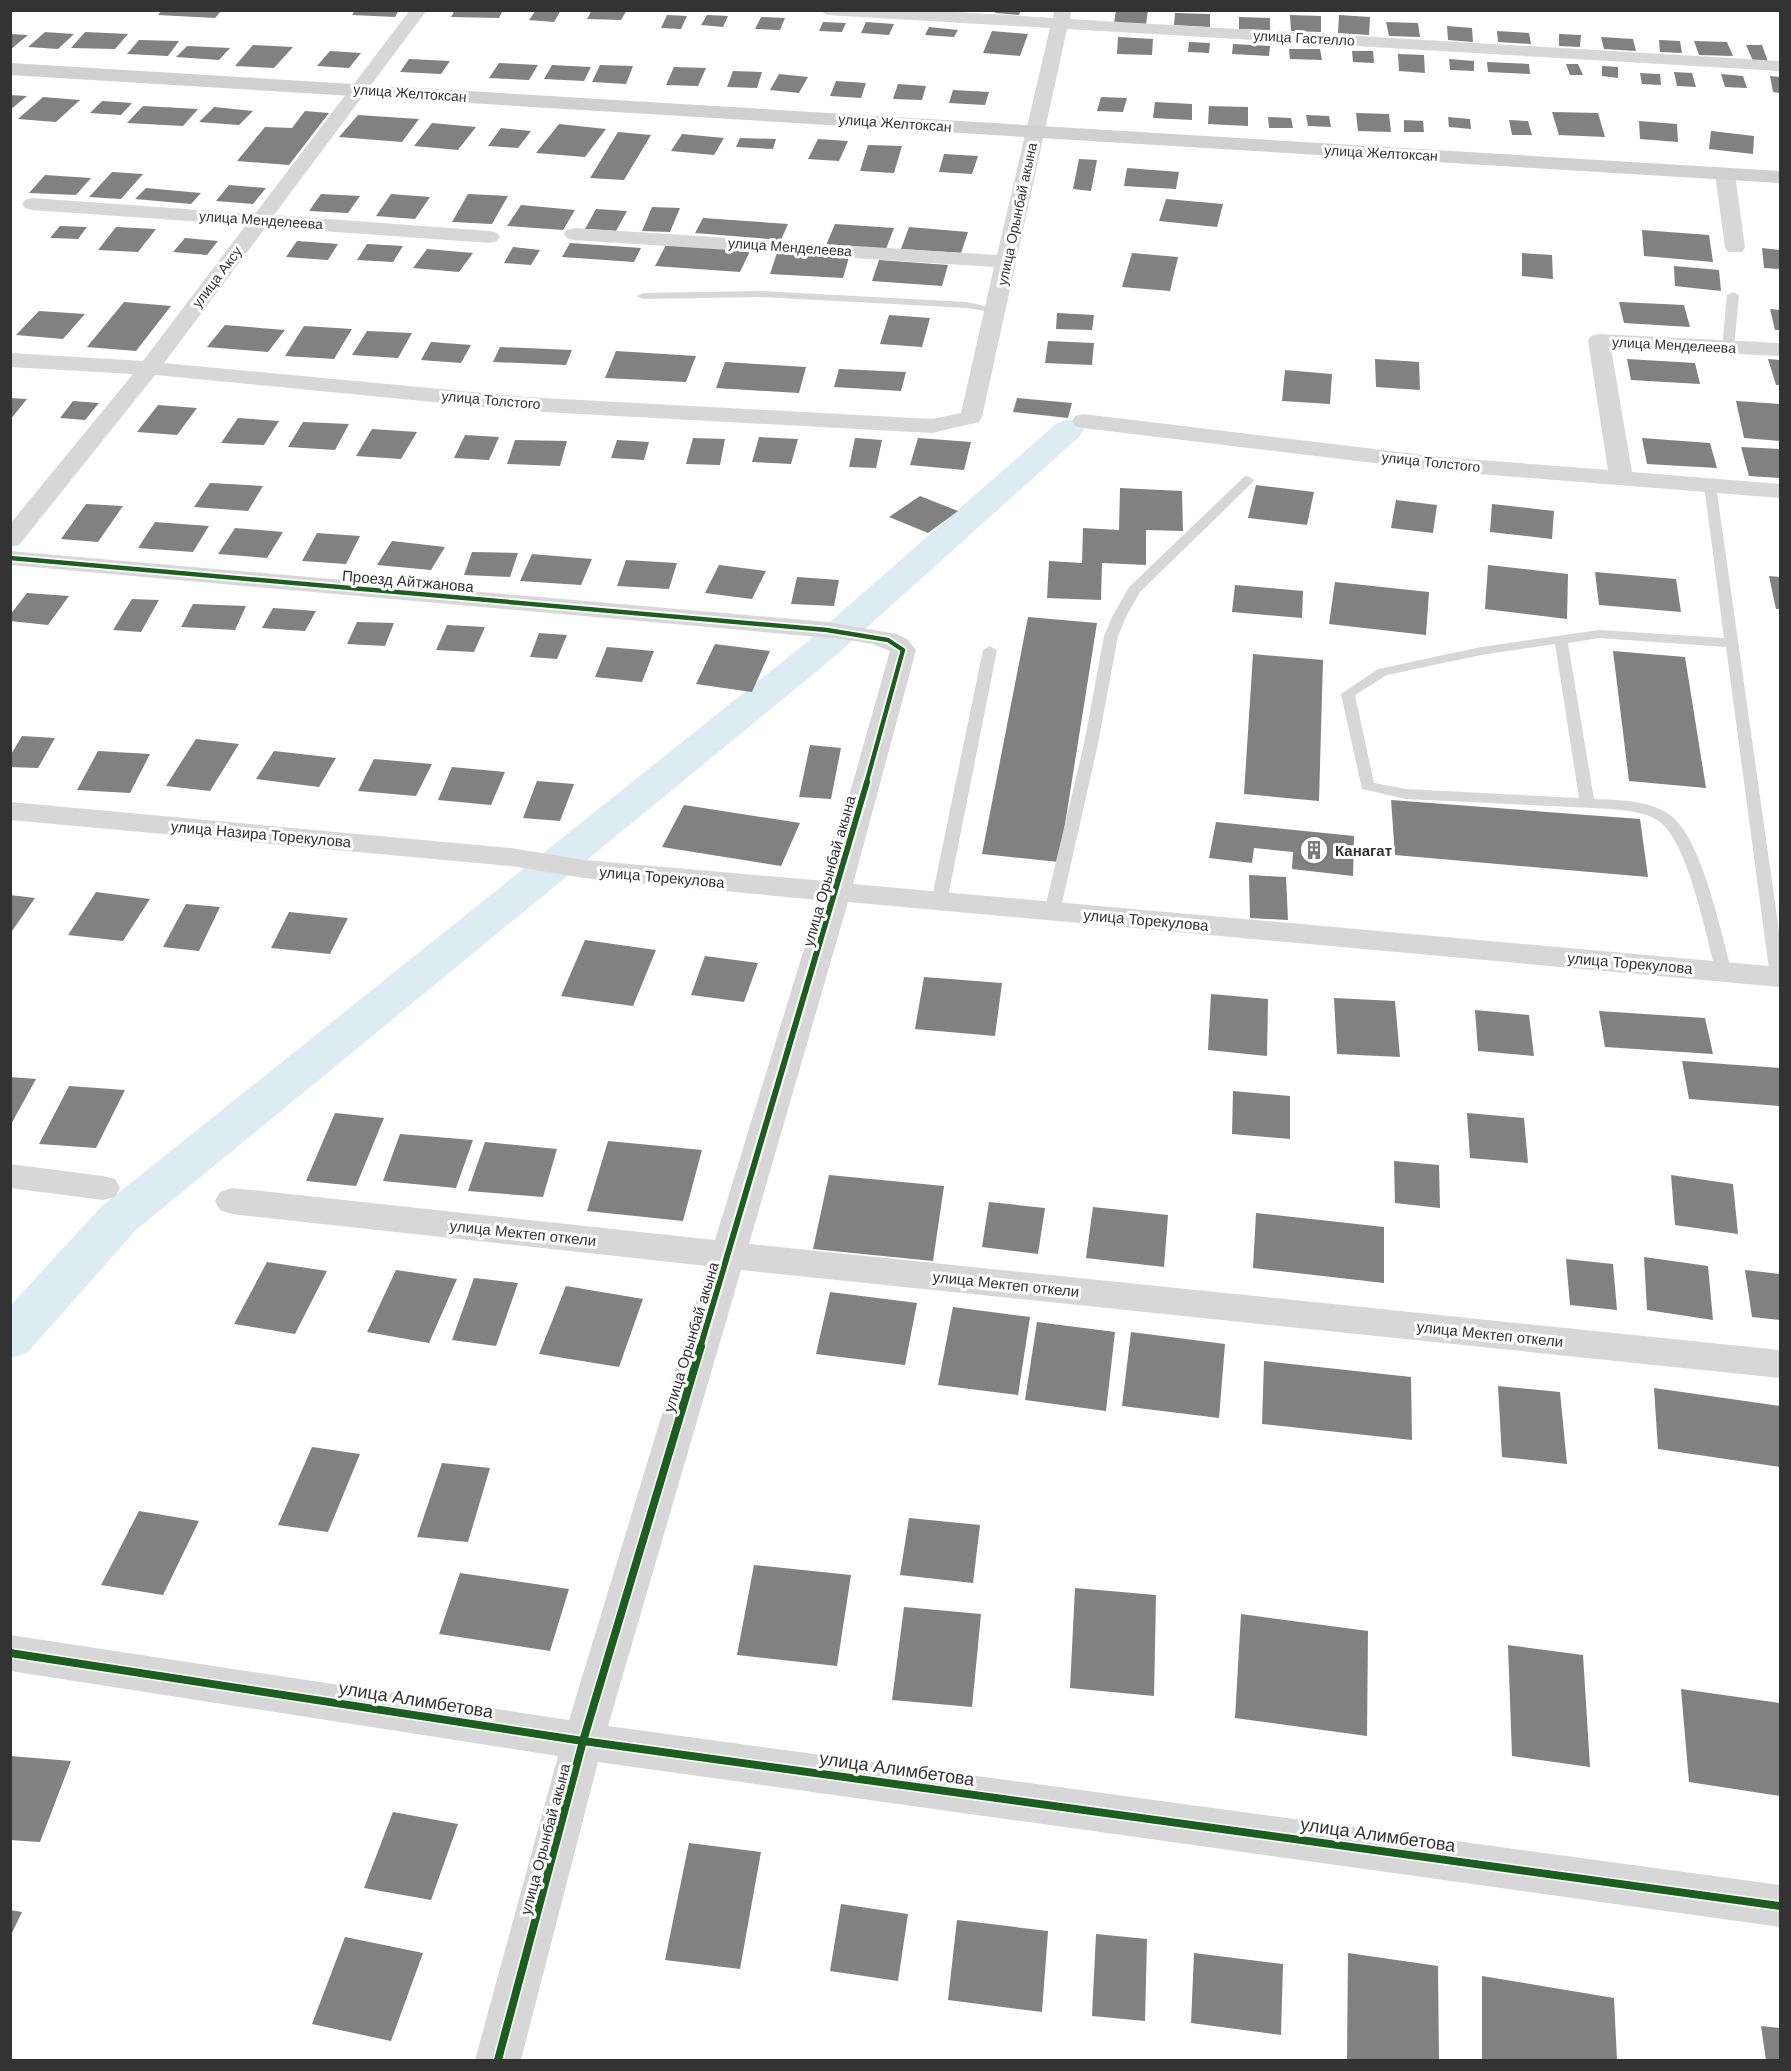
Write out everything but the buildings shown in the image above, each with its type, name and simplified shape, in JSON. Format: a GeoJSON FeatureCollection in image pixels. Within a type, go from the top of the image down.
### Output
{"type":"FeatureCollection","features":[{"type":"Feature","properties":{"kind":"main road","name":"улица Желтоксан"},"geometry":{"type":"LineString","coordinates":[[10,69],[1780,177]]}},
{"type":"Feature","properties":{"kind":"street","name":"улица Аксу"},"geometry":{"type":"LineString","coordinates":[[10,540],[149,368],[259,220],[362,90],[419,10]]}},
{"type":"Feature","properties":{"kind":"street","name":"улица Гастелло"},"geometry":{"type":"LineString","coordinates":[[827,10],[1061,17],[1780,66]]}},
{"type":"Feature","properties":{"kind":"street","name":"улица Орынбай акына"},"geometry":{"type":"LineString","coordinates":[[971,417],[1061,17]]}},
{"type":"Feature","properties":{"kind":"street"},"geometry":{"type":"LineString","coordinates":[[1725,174],[1734,248]]}},
{"type":"Feature","properties":{"kind":"street","name":"улица Менделеева"},"geometry":{"type":"LineString","coordinates":[[32,204],[490,237]]}},
{"type":"Feature","properties":{"kind":"street","name":"улица Менделеева"},"geometry":{"type":"LineString","coordinates":[[574,234],[1006,262]]}},
{"type":"Feature","properties":{"kind":"street","name":"улица Менделеева"},"geometry":{"type":"LineString","coordinates":[[1621,478],[1599,341],[1780,349]]}},
{"type":"Feature","properties":{"kind":"street","name":"улица Толстого"},"geometry":{"type":"LineString","coordinates":[[10,360],[149,368],[526,404],[932,426],[971,417]]}},
{"type":"Feature","properties":{"kind":"street","name":"улица Толстого"},"geometry":{"type":"LineString","coordinates":[[1083,421],[1441,464],[1780,491]]}},
{"type":"Feature","properties":{"kind":"street","name":"Проезд Айтжанова"},"geometry":{"type":"LineString","coordinates":[[10,558],[804,628],[879,637]]}},
{"type":"Feature","properties":{"kind":"street","name":"улица Орынбай акына"},"geometry":{"type":"LineString","coordinates":[[498,2061],[583,1742],[836,893],[903,650],[896,642],[879,637]]}},
{"type":"Feature","properties":{"kind":"street","name":"улица Назира Торекулова"},"geometry":{"type":"LineString","coordinates":[[10,810],[512,857]]}},
{"type":"Feature","properties":{"kind":"street","name":"улица Торекулова"},"geometry":{"type":"LineString","coordinates":[[512,857],[584,869],[836,893],[1779,977]]}},
{"type":"Feature","properties":{"kind":"street"},"geometry":{"type":"LineString","coordinates":[[10,1176],[103,1188]]}},
{"type":"Feature","properties":{"kind":"street","name":"улица Мектеп откели"},"geometry":{"type":"LineString","coordinates":[[232,1201],[1780,1364]]}},
{"type":"Feature","properties":{"kind":"street","name":"улица Алимбетова"},"geometry":{"type":"LineString","coordinates":[[10,1653],[583,1742],[1780,1906]]}},
{"type":"Feature","properties":{"kind":"lane"},"geometry":{"type":"LineString","coordinates":[[643,296],[761,294],[967,305],[996,310]]}},
{"type":"Feature","properties":{"kind":"lane"},"geometry":{"type":"LineString","coordinates":[[1728,348],[1733,295]]}},
{"type":"Feature","properties":{"kind":"lane"},"geometry":{"type":"LineString","coordinates":[[1052,912],[1112,636],[1119,617],[1134,590],[1248,480]]}},
{"type":"Feature","properties":{"kind":"lane"},"geometry":{"type":"LineString","coordinates":[[1710,485],[1779,977]]}},
{"type":"Feature","properties":{"kind":"lane"},"geometry":{"type":"LineString","coordinates":[[1724,972],[1689,852],[1668,819],[1643,808],[1406,794],[1367,786],[1348,694],[1383,672],[1481,651],[1599,634],[1731,643]]}},
{"type":"Feature","properties":{"kind":"lane"},"geometry":{"type":"LineString","coordinates":[[1561,640],[1587,803]]}},
{"type":"Feature","properties":{"kind":"lane"},"geometry":{"type":"LineString","coordinates":[[939,902],[990,650]]}},
{"type":"Feature","properties":{"kind":"waterway"},"geometry":{"type":"LineString","coordinates":[[10,1339],[119,1218],[820,650],[1068,430]]}},
{"type":"Feature","properties":{"kind":"cycle path"},"geometry":{"type":"LineString","coordinates":[[10,558],[842,631],[888,640],[898,644],[903,650],[836,893],[583,1741],[498,2060]]}},
{"type":"Feature","properties":{"kind":"cycle path"},"geometry":{"type":"LineString","coordinates":[[10,1653],[583,1741],[1780,1906]]}},
{"type":"Feature","properties":{"kind":"place","name":"Канагат"},"geometry":{"type":"Point","coordinates":[1314,850]}}]}
